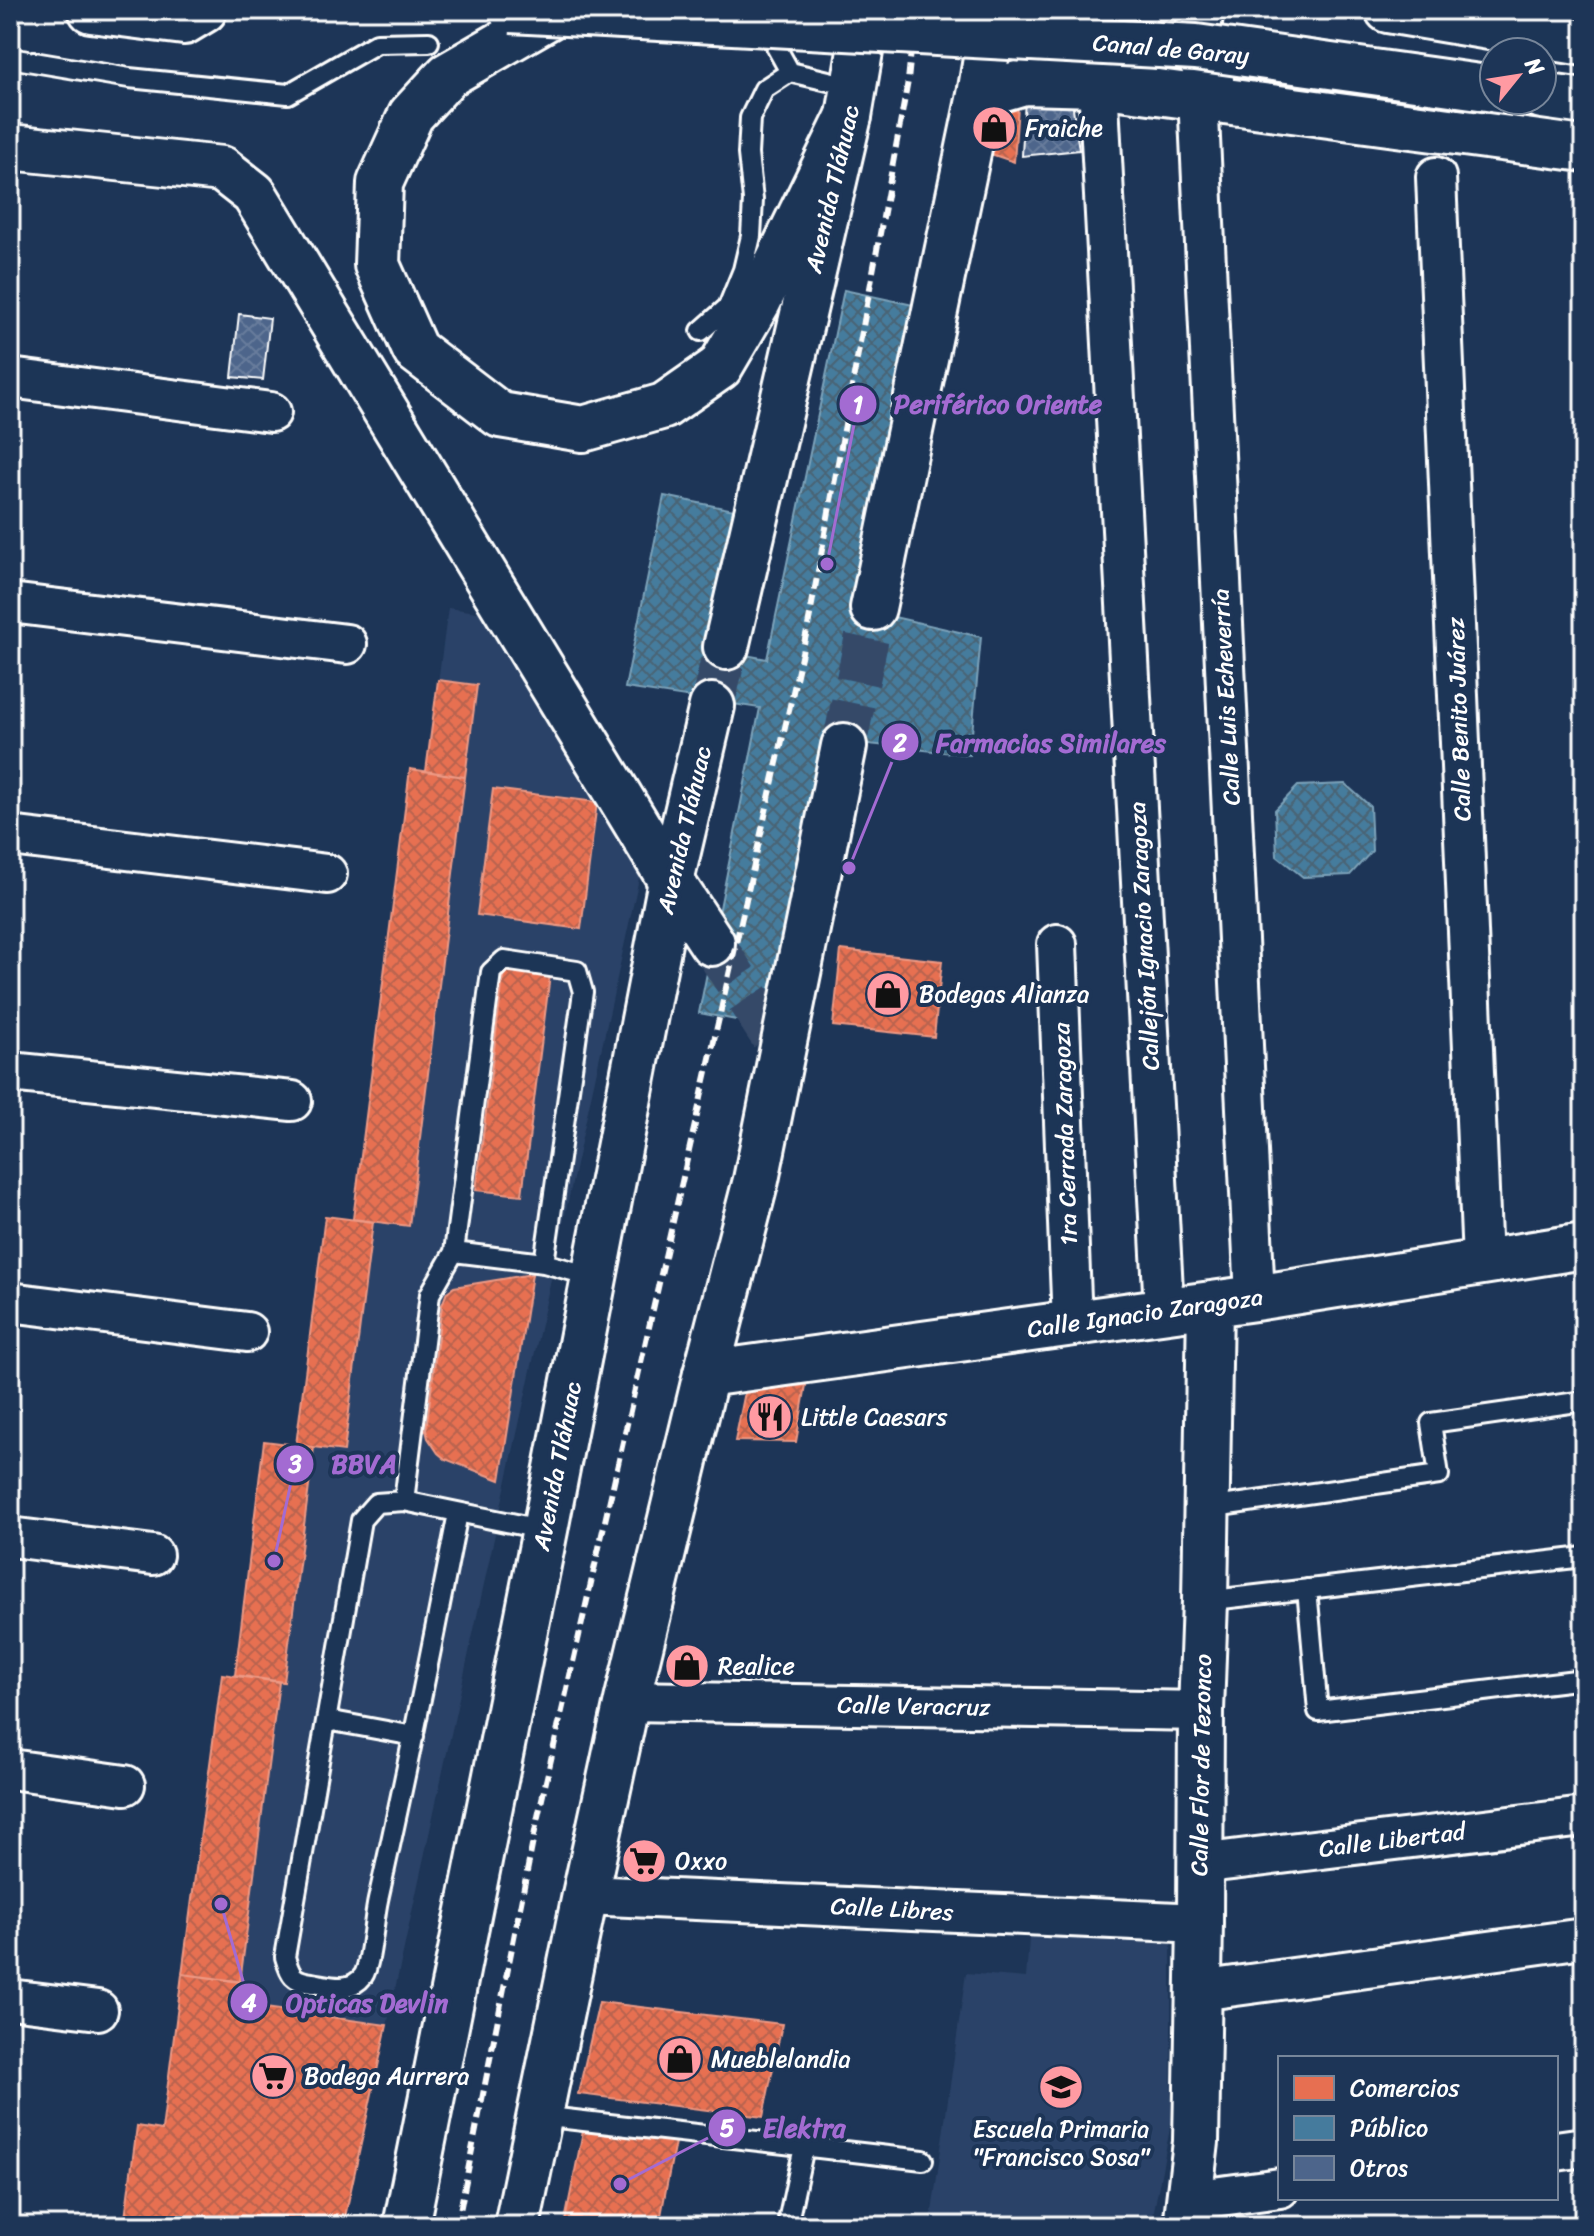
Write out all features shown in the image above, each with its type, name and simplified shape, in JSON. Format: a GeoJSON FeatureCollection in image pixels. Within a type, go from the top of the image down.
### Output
{"type":"FeatureCollection","features":[{"type":"Feature","properties":{"kind":"main road"},"geometry":{"type":"LineString","coordinates":[[91,10],[184,22],[204,10]]}},
{"type":"Feature","properties":{"kind":"main road","name":"Canal de Garay"},"geometry":{"type":"LineString","coordinates":[[511,10],[1196,47],[1478,87]]}},
{"type":"Feature","properties":{"kind":"main road","name":"Avenida Tláhuac"},"geometry":{"type":"LineString","coordinates":[[726,647],[852,101],[867,10]]}},
{"type":"Feature","properties":{"kind":"main road"},"geometry":{"type":"LineString","coordinates":[[873,608],[980,95],[994,10]]}},
{"type":"Feature","properties":{"kind":"main road"},"geometry":{"type":"LineString","coordinates":[[1201,10],[1196,34],[1200,55],[1215,88],[1214,98]]}},
{"type":"Feature","properties":{"kind":"main road"},"geometry":{"type":"LineString","coordinates":[[1388,10],[1584,43]]}},
{"type":"Feature","properties":{"kind":"main road"},"geometry":{"type":"LineString","coordinates":[[555,13],[448,75],[411,115],[380,183],[377,265],[415,350],[500,415],[583,429],[664,406],[720,367],[758,302],[852,101]]}},
{"type":"Feature","properties":{"kind":"main road"},"geometry":{"type":"LineString","coordinates":[[980,95],[1024,82],[1098,84],[1584,149]]}},
{"type":"Feature","properties":{"kind":"main road"},"geometry":{"type":"LineString","coordinates":[[1558,98],[1584,102]]}},
{"type":"Feature","properties":{"kind":"main road"},"geometry":{"type":"LineString","coordinates":[[10,147],[222,169],[254,194],[671,881],[712,943]]}},
{"type":"Feature","properties":{"kind":"main road","name":"Avenida Tláhuac"},"geometry":{"type":"LineString","coordinates":[[406,2226],[671,881],[712,706]]}},
{"type":"Feature","properties":{"kind":"main road"},"geometry":{"type":"LineString","coordinates":[[517,2226],[627,1701],[756,1180],[844,746]]}},
{"type":"Feature","properties":{"kind":"main road","name":"Calle Ignacio Zaragoza"},"geometry":{"type":"LineString","coordinates":[[706,1374],[1255,1298],[1584,1246]]}},
{"type":"Feature","properties":{"kind":"main road","name":"Calle Flor de Tezonco"},"geometry":{"type":"LineString","coordinates":[[1188,2213],[1196,2142],[1210,1304]]}},
{"type":"Feature","properties":{"kind":"street","name":"Callejón Ignacio Zaragoza"},"geometry":{"type":"LineString","coordinates":[[1098,84],[1164,1309]]}},
{"type":"Feature","properties":{"kind":"street","name":"Calle Luis Echeverría"},"geometry":{"type":"LineString","coordinates":[[1214,98],[1255,1298]]}},
{"type":"Feature","properties":{"kind":"street","name":"Calle Benito Juárez"},"geometry":{"type":"LineString","coordinates":[[1436,177],[1482,1261]]}},
{"type":"Feature","properties":{"kind":"street"},"geometry":{"type":"LineString","coordinates":[[10,378],[271,412]]}},
{"type":"Feature","properties":{"kind":"street"},"geometry":{"type":"LineString","coordinates":[[10,603],[347,644]]}},
{"type":"Feature","properties":{"kind":"street"},"geometry":{"type":"LineString","coordinates":[[10,836],[327,874]]}},
{"type":"Feature","properties":{"kind":"street","name":"1ra Cerrada Zaragoza"},"geometry":{"type":"LineString","coordinates":[[1057,944],[1072,1324]]}},
{"type":"Feature","properties":{"kind":"street"},"geometry":{"type":"LineString","coordinates":[[10,1072],[292,1101]]}},
{"type":"Feature","properties":{"kind":"street"},"geometry":{"type":"LineString","coordinates":[[10,1302],[247,1332]]}},
{"type":"Feature","properties":{"kind":"street"},"geometry":{"type":"LineString","coordinates":[[10,1537],[153,1555]]}},
{"type":"Feature","properties":{"kind":"street","name":"Calle Veracruz"},"geometry":{"type":"LineString","coordinates":[[627,1701],[1201,1711]]}},
{"type":"Feature","properties":{"kind":"street"},"geometry":{"type":"LineString","coordinates":[[10,1769],[125,1785]]}},
{"type":"Feature","properties":{"kind":"street","name":"Calle Libertad"},"geometry":{"type":"LineString","coordinates":[[1199,1864],[1584,1817]]}},
{"type":"Feature","properties":{"kind":"street","name":"Calle Libres"},"geometry":{"type":"LineString","coordinates":[[585,1895],[1200,1923]]}},
{"type":"Feature","properties":{"kind":"street"},"geometry":{"type":"LineString","coordinates":[[1199,1991],[1584,1938]]}},
{"type":"Feature","properties":{"kind":"street"},"geometry":{"type":"LineString","coordinates":[[10,1999],[98,2010]]}},
{"type":"Feature","properties":{"kind":"street"},"geometry":{"type":"LineString","coordinates":[[1558,2151],[1584,2147]]}},
{"type":"Feature","properties":{"kind":"street"},"geometry":{"type":"LineString","coordinates":[[1188,2213],[1278,2189]]}},
{"type":"Feature","properties":{"kind":"lane"},"geometry":{"type":"LineString","coordinates":[[759,10],[759,16],[790,72],[852,101]]}},
{"type":"Feature","properties":{"kind":"lane"},"geometry":{"type":"LineString","coordinates":[[10,58],[129,78],[288,94],[377,43],[429,42]]}},
{"type":"Feature","properties":{"kind":"lane"},"geometry":{"type":"LineString","coordinates":[[701,331],[728,307],[743,270],[751,236],[750,118],[764,89],[790,72]]}},
{"type":"Feature","properties":{"kind":"lane"},"geometry":{"type":"LineString","coordinates":[[404,1501],[430,1294],[454,1252],[491,972],[504,960],[577,971],[583,992],[544,1263]]}},
{"type":"Feature","properties":{"kind":"lane"},"geometry":{"type":"LineString","coordinates":[[454,1252],[544,1263],[594,1277]]}},
{"type":"Feature","properties":{"kind":"lane"},"geometry":{"type":"LineString","coordinates":[[1206,1508],[1439,1475],[1431,1423],[1584,1401]]}},
{"type":"Feature","properties":{"kind":"lane"},"geometry":{"type":"LineString","coordinates":[[458,1513],[373,1925],[368,1968],[360,1980],[346,1988],[300,1982],[289,1972],[285,1957],[361,1520],[376,1503],[404,1501],[545,1530]]}},
{"type":"Feature","properties":{"kind":"lane"},"geometry":{"type":"LineString","coordinates":[[1205,1601],[1584,1557]]}},
{"type":"Feature","properties":{"kind":"lane"},"geometry":{"type":"LineString","coordinates":[[1307,1589],[1318,1711],[1584,1679]]}},
{"type":"Feature","properties":{"kind":"lane"},"geometry":{"type":"LineString","coordinates":[[327,1720],[414,1736]]}},
{"type":"Feature","properties":{"kind":"lane"},"geometry":{"type":"LineString","coordinates":[[540,2116],[923,2160]]}},
{"type":"Feature","properties":{"kind":"lane"},"geometry":{"type":"LineString","coordinates":[[787,2226],[804,2147]]}},
{"type":"Feature","properties":{"kind":"shaded area"},"geometry":{"type":"Polygon","coordinates":[[[448,608],[484,613],[641,869],[343,2226],[124,2226],[137,2126],[163,2129],[222,1674],[235,1675],[264,1441],[297,1444],[325,1216],[353,1219],[410,769],[426,771],[448,608]]]}},
{"type":"Feature","properties":{"kind":"shaded area","name":"Escuela Primaria \"Francisco Sosa\""},"geometry":{"type":"Polygon","coordinates":[[[1030,1926],[1171,1933],[1171,2123],[1151,2226],[930,2226],[966,1973],[1026,1978],[1030,1926]]]}},
{"type":"Feature","properties":{"kind":"building: Comercios"},"geometry":{"type":"Polygon","coordinates":[[[1018,106],[1014,162],[985,152],[988,132],[998,117],[1018,106]]]}},
{"type":"Feature","properties":{"kind":"building: Comercios"},"geometry":{"type":"Polygon","coordinates":[[[438,680],[477,685],[465,777],[426,771],[438,680]]]}},
{"type":"Feature","properties":{"kind":"building: Comercios"},"geometry":{"type":"Polygon","coordinates":[[[410,769],[465,777],[409,1226],[353,1219],[410,769]]]}},
{"type":"Feature","properties":{"kind":"building: Comercios"},"geometry":{"type":"Polygon","coordinates":[[[493,789],[597,802],[581,929],[477,915],[493,789]]]}},
{"type":"Feature","properties":{"kind":"building: Comercios","name":"Bodegas Alianza"},"geometry":{"type":"Polygon","coordinates":[[[841,950],[942,961],[934,1037],[833,1026],[841,950]]]}},
{"type":"Feature","properties":{"kind":"building: Comercios"},"geometry":{"type":"Polygon","coordinates":[[[504,970],[550,975],[522,1195],[476,1190],[504,970]]]}},
{"type":"Feature","properties":{"kind":"building: Comercios"},"geometry":{"type":"Polygon","coordinates":[[[325,1216],[373,1222],[344,1451],[296,1445],[325,1216]]]}},
{"type":"Feature","properties":{"kind":"building: Comercios"},"geometry":{"type":"Polygon","coordinates":[[[532,1274],[500,1480],[445,1459],[428,1438],[426,1430],[442,1305],[447,1292],[454,1287],[532,1274]]]}},
{"type":"Feature","properties":{"kind":"building: Comercios","name":"Little Caesars"},"geometry":{"type":"Polygon","coordinates":[[[806,1385],[796,1442],[735,1441],[745,1392],[806,1385]]]}},
{"type":"Feature","properties":{"kind":"building: Comercios"},"geometry":{"type":"Polygon","coordinates":[[[264,1441],[314,1447],[284,1682],[235,1675],[264,1441]]]}},
{"type":"Feature","properties":{"kind":"building: Comercios"},"geometry":{"type":"Polygon","coordinates":[[[222,1674],[279,1682],[240,1982],[182,1974],[222,1674]]]}},
{"type":"Feature","properties":{"kind":"building: Comercios","name":"Bodega Aurrera"},"geometry":{"type":"Polygon","coordinates":[[[182,1974],[254,1983],[251,2006],[387,2025],[343,2226],[124,2226],[137,2126],[162,2130],[182,1974]]]}},
{"type":"Feature","properties":{"kind":"building: Comercios","name":"Mueblelandia"},"geometry":{"type":"Polygon","coordinates":[[[599,2002],[782,2024],[763,2117],[578,2094],[599,2002]]]}},
{"type":"Feature","properties":{"kind":"building: Comercios"},"geometry":{"type":"Polygon","coordinates":[[[583,2131],[675,2142],[659,2226],[564,2226],[583,2131]]]}},
{"type":"Feature","properties":{"kind":"building: Público"},"geometry":{"type":"Polygon","coordinates":[[[844,290],[927,308],[868,611],[981,637],[970,755],[841,741],[779,1028],[699,1013],[760,708],[625,688],[664,496],[739,511],[713,649],[767,659],[844,290]]]}},
{"type":"Feature","properties":{"kind":"building: Público"},"geometry":{"type":"Polygon","coordinates":[[[1345,784],[1370,806],[1372,851],[1350,875],[1303,877],[1277,856],[1275,810],[1298,786],[1345,784]]]}},
{"type":"Feature","properties":{"kind":"building: Otros"},"geometry":{"type":"Polygon","coordinates":[[[1025,98],[1072,101],[1079,150],[1022,156],[1025,98]]]}},
{"type":"Feature","properties":{"kind":"building: Otros"},"geometry":{"type":"Polygon","coordinates":[[[239,314],[270,318],[263,380],[232,377],[239,314]]]}},
{"type":"Feature","properties":{"kind":"tunnel"},"geometry":{"type":"LineString","coordinates":[[844,746],[873,608]]}},
{"type":"Feature","properties":{"kind":"tunnel"},"geometry":{"type":"LineString","coordinates":[[712,706],[726,647]]}},
{"type":"Feature","properties":{"kind":"tunnel"},"geometry":{"type":"LineString","coordinates":[[712,943],[781,1049]]}},
{"type":"Feature","properties":{"kind":"railway"},"geometry":{"type":"LineString","coordinates":[[457,2226],[537,1821],[808,626],[908,81],[915,10]]}},
{"type":"Feature","properties":{"kind":"place","name":"Fraiche"},"geometry":{"type":"Point","coordinates":[994,128]}},
{"type":"Feature","properties":{"kind":"place","name":"Periférico Oriente"},"geometry":{"type":"Point","coordinates":[827,564]}},
{"type":"Feature","properties":{"kind":"place","name":"Farmacias Similares"},"geometry":{"type":"Point","coordinates":[849,868]}},
{"type":"Feature","properties":{"kind":"place","name":"Bodegas Alianza"},"geometry":{"type":"Point","coordinates":[888,994]}},
{"type":"Feature","properties":{"kind":"place","name":"Little Caesars"},"geometry":{"type":"Point","coordinates":[770,1417]}},
{"type":"Feature","properties":{"kind":"place","name":"BBVA"},"geometry":{"type":"Point","coordinates":[274,1561]}},
{"type":"Feature","properties":{"kind":"place","name":"Realice"},"geometry":{"type":"Point","coordinates":[687,1666]}},
{"type":"Feature","properties":{"kind":"place","name":"Oxxo"},"geometry":{"type":"Point","coordinates":[644,1861]}},
{"type":"Feature","properties":{"kind":"place","name":"Opticas Devlin"},"geometry":{"type":"Point","coordinates":[221,1904]}},
{"type":"Feature","properties":{"kind":"place","name":"Mueblelandia"},"geometry":{"type":"Point","coordinates":[680,2059]}},
{"type":"Feature","properties":{"kind":"place","name":"Bodega Aurrera"},"geometry":{"type":"Point","coordinates":[273,2076]}},
{"type":"Feature","properties":{"kind":"place","name":"Escuela Primaria \"Francisco Sosa\""},"geometry":{"type":"Point","coordinates":[1061,2087]}},
{"type":"Feature","properties":{"kind":"place","name":"Elektra"},"geometry":{"type":"Point","coordinates":[620,2184]}}]}
